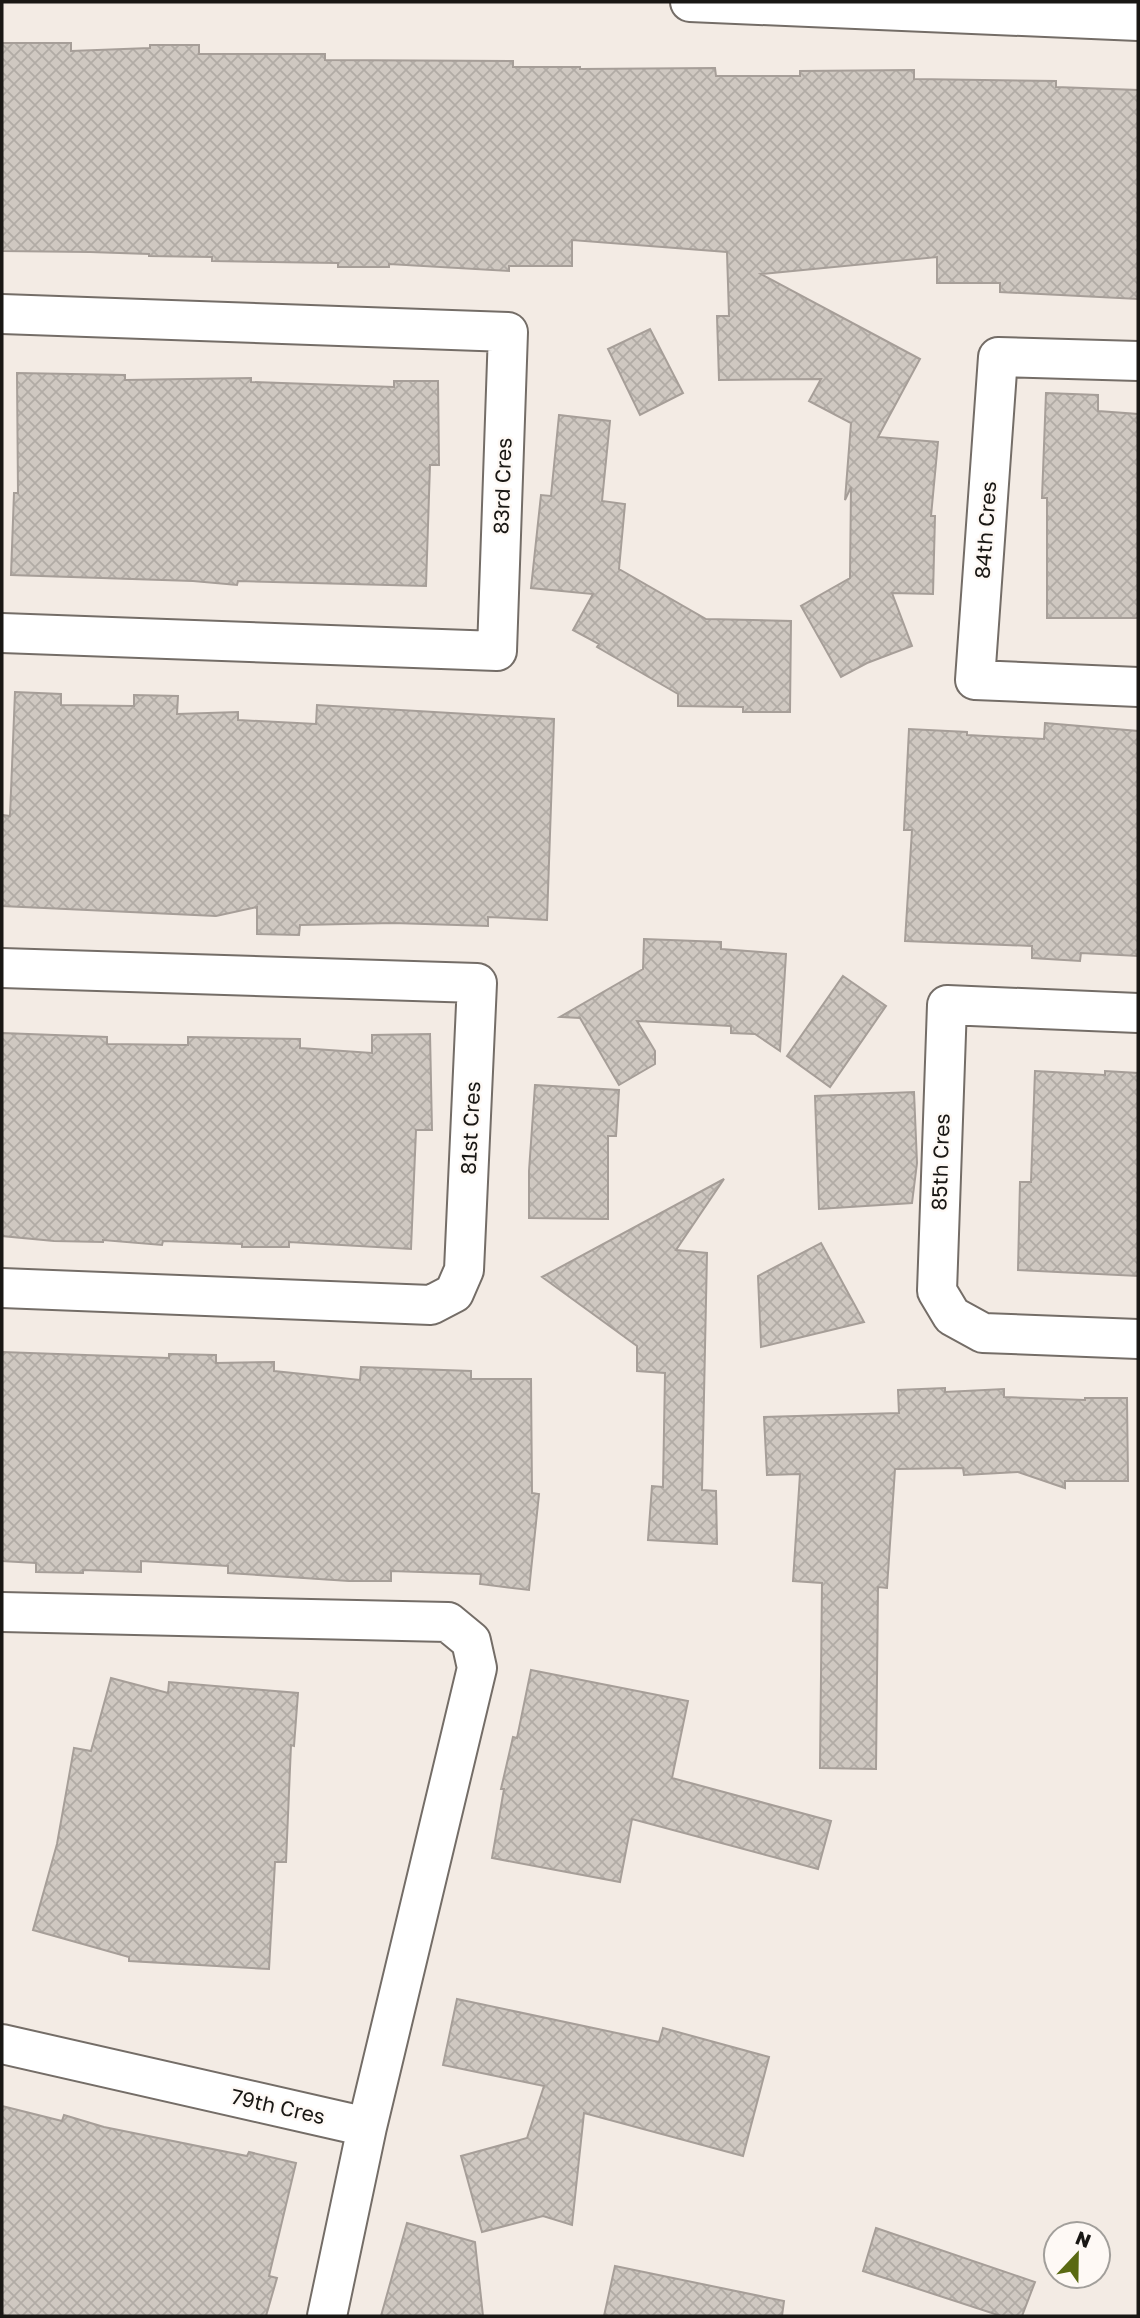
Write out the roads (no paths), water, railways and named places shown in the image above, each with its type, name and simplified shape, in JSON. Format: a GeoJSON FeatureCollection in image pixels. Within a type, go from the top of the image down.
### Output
{"type":"FeatureCollection","features":[{"type":"Feature","properties":{"kind":"street"},"geometry":{"type":"LineString","coordinates":[[690,2],[1138,21]]}},
{"type":"Feature","properties":{"kind":"street","name":"83rd Cres"},"geometry":{"type":"LineString","coordinates":[[2,314],[508,332],[497,651],[2,633]]}},
{"type":"Feature","properties":{"kind":"street","name":"84th Cres"},"geometry":{"type":"LineString","coordinates":[[1138,361],[998,357],[975,680],[1138,687]]}},
{"type":"Feature","properties":{"kind":"street","name":"81st Cres"},"geometry":{"type":"LineString","coordinates":[[2,968],[477,982],[464,1270],[454,1293],[430,1305],[2,1288]]}},
{"type":"Feature","properties":{"kind":"street","name":"85th Cres"},"geometry":{"type":"LineString","coordinates":[[1138,1013],[947,1006],[937,1291],[952,1316],[983,1333],[1138,1339]]}},
{"type":"Feature","properties":{"kind":"street"},"geometry":{"type":"LineString","coordinates":[[2,1612],[448,1622],[471,1641],[477,1668],[367,2127],[327,2316]]}},
{"type":"Feature","properties":{"kind":"street","name":"79th Cres"},"geometry":{"type":"LineString","coordinates":[[2,2045],[367,2127]]}}]}
